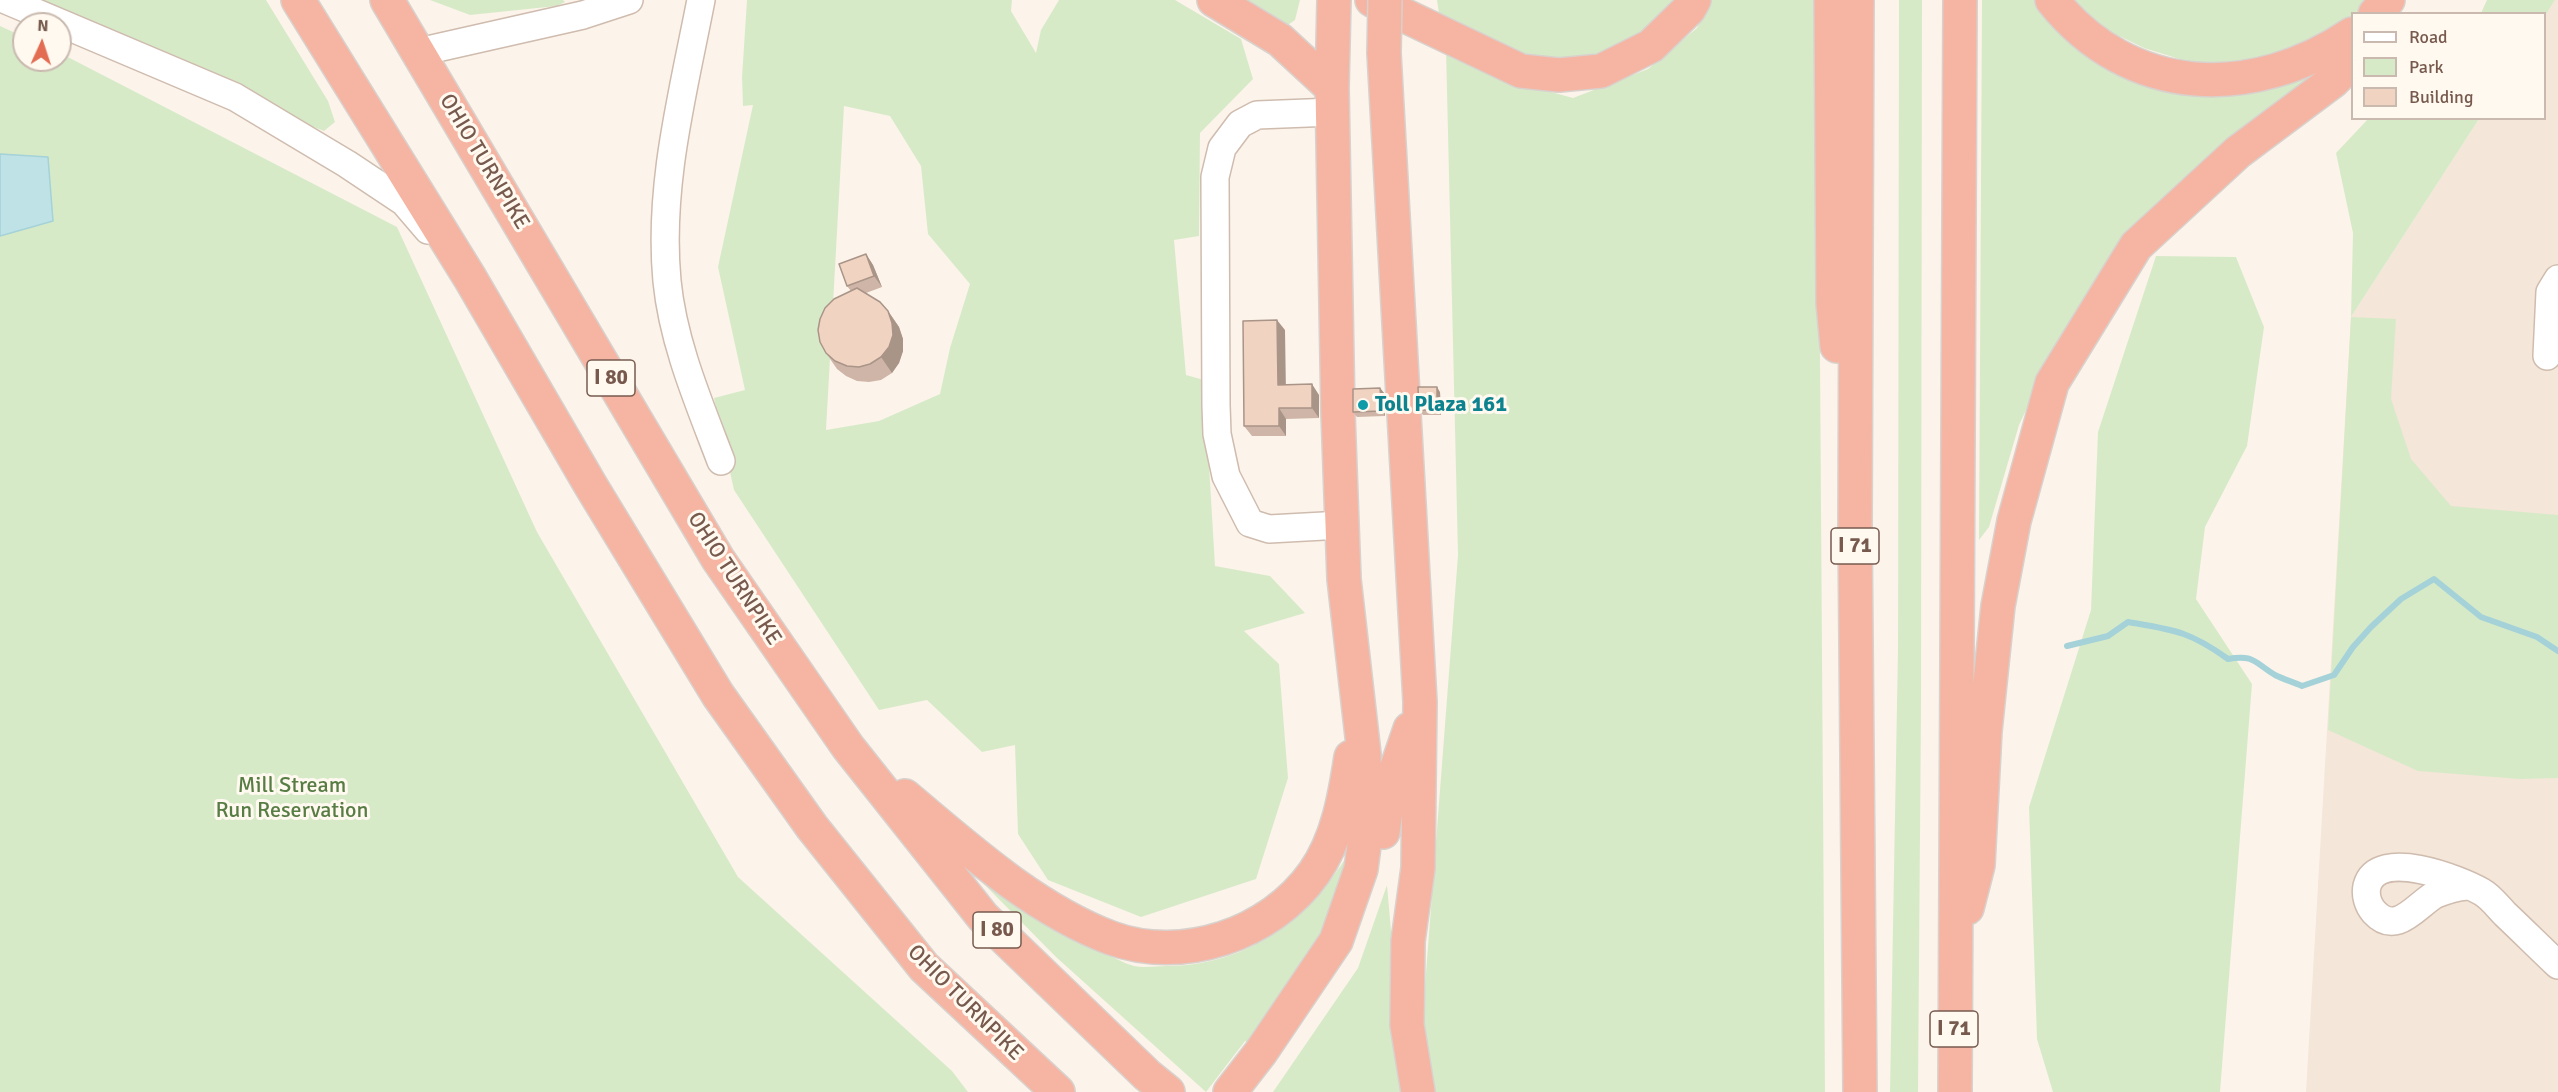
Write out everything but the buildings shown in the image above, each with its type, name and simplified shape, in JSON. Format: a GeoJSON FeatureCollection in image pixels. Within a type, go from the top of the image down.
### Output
{"type":"FeatureCollection","features":[{"type":"Feature","properties":{"kind":"highway","name":"OHIO TURNPIKE"},"geometry":{"type":"LineString","coordinates":[[298,0],[470,278],[591,486],[718,695],[812,827],[924,967],[1059,1092]]}},
{"type":"Feature","properties":{"kind":"highway","name":"OHIO TURNPIKE"},"geometry":{"type":"LineString","coordinates":[[387,0],[718,559],[848,747],[983,917],[1138,1067],[1168,1092]]}},
{"type":"Feature","properties":{"kind":"highway"},"geometry":{"type":"LineString","coordinates":[[1214,0],[1280,39],[1332,100]]}},
{"type":"Feature","properties":{"kind":"highway"},"geometry":{"type":"LineString","coordinates":[[1252,1092],[1270,1055],[1336,941],[1361,869],[1366,831],[1366,796],[1344,579],[1338,413],[1332,100],[1334,0]]}},
{"type":"Feature","properties":{"kind":"highway"},"geometry":{"type":"LineString","coordinates":[[1372,0],[1521,71],[1559,75],[1601,71],[1651,46],[1689,9],[1694,0]]}},
{"type":"Feature","properties":{"kind":"highway"},"geometry":{"type":"LineString","coordinates":[[1385,0],[1384,53],[1420,702],[1418,868],[1408,941],[1407,1025],[1418,1092]]}},
{"type":"Feature","properties":{"kind":"highway"},"geometry":{"type":"LineString","coordinates":[[1831,0],[1833,303],[1855,530]]}},
{"type":"Feature","properties":{"kind":"highway","name":"I 71"},"geometry":{"type":"LineString","coordinates":[[1857,0],[1855,530],[1860,1092]]}},
{"type":"Feature","properties":{"kind":"highway","name":"I 71"},"geometry":{"type":"LineString","coordinates":[[1955,1092],[1960,0]]}},
{"type":"Feature","properties":{"kind":"highway"},"geometry":{"type":"LineString","coordinates":[[2052,0],[2069,21],[2104,47],[2137,65],[2173,76],[2213,81],[2261,76],[2307,61],[2351,35]]}},
{"type":"Feature","properties":{"kind":"highway"},"geometry":{"type":"LineString","coordinates":[[2376,12],[2388,0]]}},
{"type":"Feature","properties":{"kind":"highway"},"geometry":{"type":"LineString","coordinates":[[1954,966],[1977,866],[1985,731],[1998,606],[2014,521],[2052,383],[2136,246],[2238,152],[2333,81],[2351,63]]}},
{"type":"Feature","properties":{"kind":"highway"},"geometry":{"type":"LineString","coordinates":[[1230,1092],[1270,1055],[1344,960],[1377,880],[1389,790],[1420,702]]}},
{"type":"Feature","properties":{"kind":"highway"},"geometry":{"type":"LineString","coordinates":[[848,747],[982,862],[1063,915],[1112,938],[1169,949],[1211,942],[1252,927],[1286,903],[1314,873],[1333,836],[1344,798],[1358,714]]}},
{"type":"Feature","properties":{"kind":"highway"},"geometry":{"type":"LineString","coordinates":[[924,967],[938,991],[960,1018],[1026,1092]]}},
{"type":"Feature","properties":{"kind":"street"},"geometry":{"type":"LineString","coordinates":[[6,0],[245,103],[347,164],[404,202],[470,278]]}},
{"type":"Feature","properties":{"kind":"street"},"geometry":{"type":"LineString","coordinates":[[419,52],[582,7],[629,0]]}},
{"type":"Feature","properties":{"kind":"street"},"geometry":{"type":"LineString","coordinates":[[701,0],[667,179],[665,241],[667,283],[676,331],[695,390],[722,460]]}},
{"type":"Feature","properties":{"kind":"street"},"geometry":{"type":"LineString","coordinates":[[1332,100],[1257,115],[1240,124],[1222,148],[1215,177],[1216,405],[1217,434],[1226,476],[1250,523],[1269,529],[1342,525]]}},
{"type":"Feature","properties":{"kind":"street"},"geometry":{"type":"LineString","coordinates":[[2547,356],[2550,292],[2558,279]]}},
{"type":"Feature","properties":{"kind":"street"},"geometry":{"type":"LineString","coordinates":[[2467,886],[2483,892],[2558,965]]}},
{"type":"Feature","properties":{"kind":"shaded area"},"geometry":{"type":"Polygon","coordinates":[[[2555,0],[2558,0],[2558,1092],[2306,1092],[2351,317],[2478,120],[2546,120],[2546,14],[2555,0]]]}},
{"type":"Feature","properties":{"kind":"green space"},"geometry":{"type":"Polygon","coordinates":[[[24,0],[266,0],[328,101],[335,122],[324,131],[270,110],[72,21],[72,12],[51,12],[24,0]]]}},
{"type":"Feature","properties":{"kind":"green space"},"geometry":{"type":"Polygon","coordinates":[[[430,0],[563,0],[565,2],[557,6],[470,15],[430,0]]]}},
{"type":"Feature","properties":{"kind":"green space"},"geometry":{"type":"Polygon","coordinates":[[[747,0],[1012,0],[1011,11],[1036,53],[1041,30],[1059,0],[1175,0],[1241,39],[1253,79],[1200,133],[1199,236],[1174,240],[1186,375],[1204,380],[1215,566],[1270,576],[1305,613],[1244,631],[1279,664],[1288,778],[1256,879],[1141,917],[1048,880],[1018,834],[1015,745],[982,752],[927,700],[879,710],[734,490],[714,398],[745,390],[718,267],[753,105],[743,106],[742,77],[747,0]],[[844,106],[826,430],[879,421],[940,394],[950,348],[970,284],[928,234],[921,166],[890,116],[844,106]]]}},
{"type":"Feature","properties":{"kind":"green space"},"geometry":{"type":"Polygon","coordinates":[[[1240,0],[1300,0],[1295,20],[1288,25],[1240,0]]]}},
{"type":"Feature","properties":{"kind":"green space"},"geometry":{"type":"Polygon","coordinates":[[[1437,0],[1685,0],[1673,18],[1598,61],[1537,61],[1439,14],[1437,0]]]}},
{"type":"Feature","properties":{"kind":"green space"},"geometry":{"type":"Polygon","coordinates":[[[1710,0],[1815,0],[1818,66],[1825,1092],[1431,1092],[1423,1046],[1425,986],[1458,555],[1446,49],[1489,75],[1573,98],[1648,69],[1697,28],[1710,0]]]}},
{"type":"Feature","properties":{"kind":"green space"},"geometry":{"type":"Polygon","coordinates":[[[1899,0],[1922,0],[1918,1092],[1890,1092],[1898,648],[1899,0]]]}},
{"type":"Feature","properties":{"kind":"green space"},"geometry":{"type":"Polygon","coordinates":[[[1982,0],[2037,0],[2161,83],[2339,56],[2265,123],[2041,379],[2019,425],[1989,527],[1979,540],[1982,0]]]}},
{"type":"Feature","properties":{"kind":"green space"},"geometry":{"type":"Polygon","coordinates":[[[2068,0],[2371,0],[2356,12],[2351,12],[2351,16],[2329,34],[2249,67],[2205,67],[2144,48],[2111,32],[2068,0]]]}},
{"type":"Feature","properties":{"kind":"green space"},"geometry":{"type":"Polygon","coordinates":[[[2487,0],[2555,0],[2546,14],[2546,12],[2481,12],[2487,0]]]}},
{"type":"Feature","properties":{"kind":"green space","name":"Mill Stream Run Reservation"},"geometry":{"type":"Polygon","coordinates":[[[0,26],[12,32],[12,72],[72,72],[72,59],[397,227],[537,532],[738,877],[952,1071],[968,1092],[0,1092],[0,26]]]}},
{"type":"Feature","properties":{"kind":"green space"},"geometry":{"type":"Polygon","coordinates":[[[2367,120],[2478,120],[2351,317],[2353,233],[2336,153],[2367,120]]]}},
{"type":"Feature","properties":{"kind":"green space"},"geometry":{"type":"Polygon","coordinates":[[[2156,256],[2236,257],[2264,327],[2247,446],[2205,527],[2196,599],[2252,684],[2220,1092],[2053,1092],[2037,1039],[2029,807],[2091,610],[2098,432],[2156,256]]]}},
{"type":"Feature","properties":{"kind":"green space"},"geometry":{"type":"Polygon","coordinates":[[[2351,317],[2396,319],[2391,399],[2411,459],[2451,506],[2558,515],[2558,778],[2520,779],[2418,771],[2328,730],[2351,317]]]}},
{"type":"Feature","properties":{"kind":"green space"},"geometry":{"type":"Polygon","coordinates":[[[1345,859],[1343,881],[1311,960],[1252,1045],[1245,1041],[1206,1092],[1056,957],[980,880],[1059,930],[1122,961],[1138,967],[1166,966],[1194,964],[1221,958],[1246,949],[1269,936],[1311,903],[1345,859]]]}},
{"type":"Feature","properties":{"kind":"green space"},"geometry":{"type":"Polygon","coordinates":[[[1387,885],[1399,1022],[1399,1086],[1402,1092],[1273,1092],[1358,968],[1387,885]]]}},
{"type":"Feature","properties":{"kind":"water"},"geometry":{"type":"Polygon","coordinates":[[[0,154],[48,157],[53,221],[0,236],[0,154]]]}},
{"type":"Feature","properties":{"kind":"waterway"},"geometry":{"type":"LineString","coordinates":[[2067,646],[2108,636],[2128,622],[2158,627],[2191,637],[2228,659],[2249,659],[2275,675],[2302,686],[2334,675],[2353,647],[2371,627],[2401,599],[2434,579],[2481,617],[2537,637],[2558,651]]}},
{"type":"Feature","properties":{"kind":"place","name":"Toll Plaza 161"},"geometry":{"type":"Point","coordinates":[1363,405]}}]}
